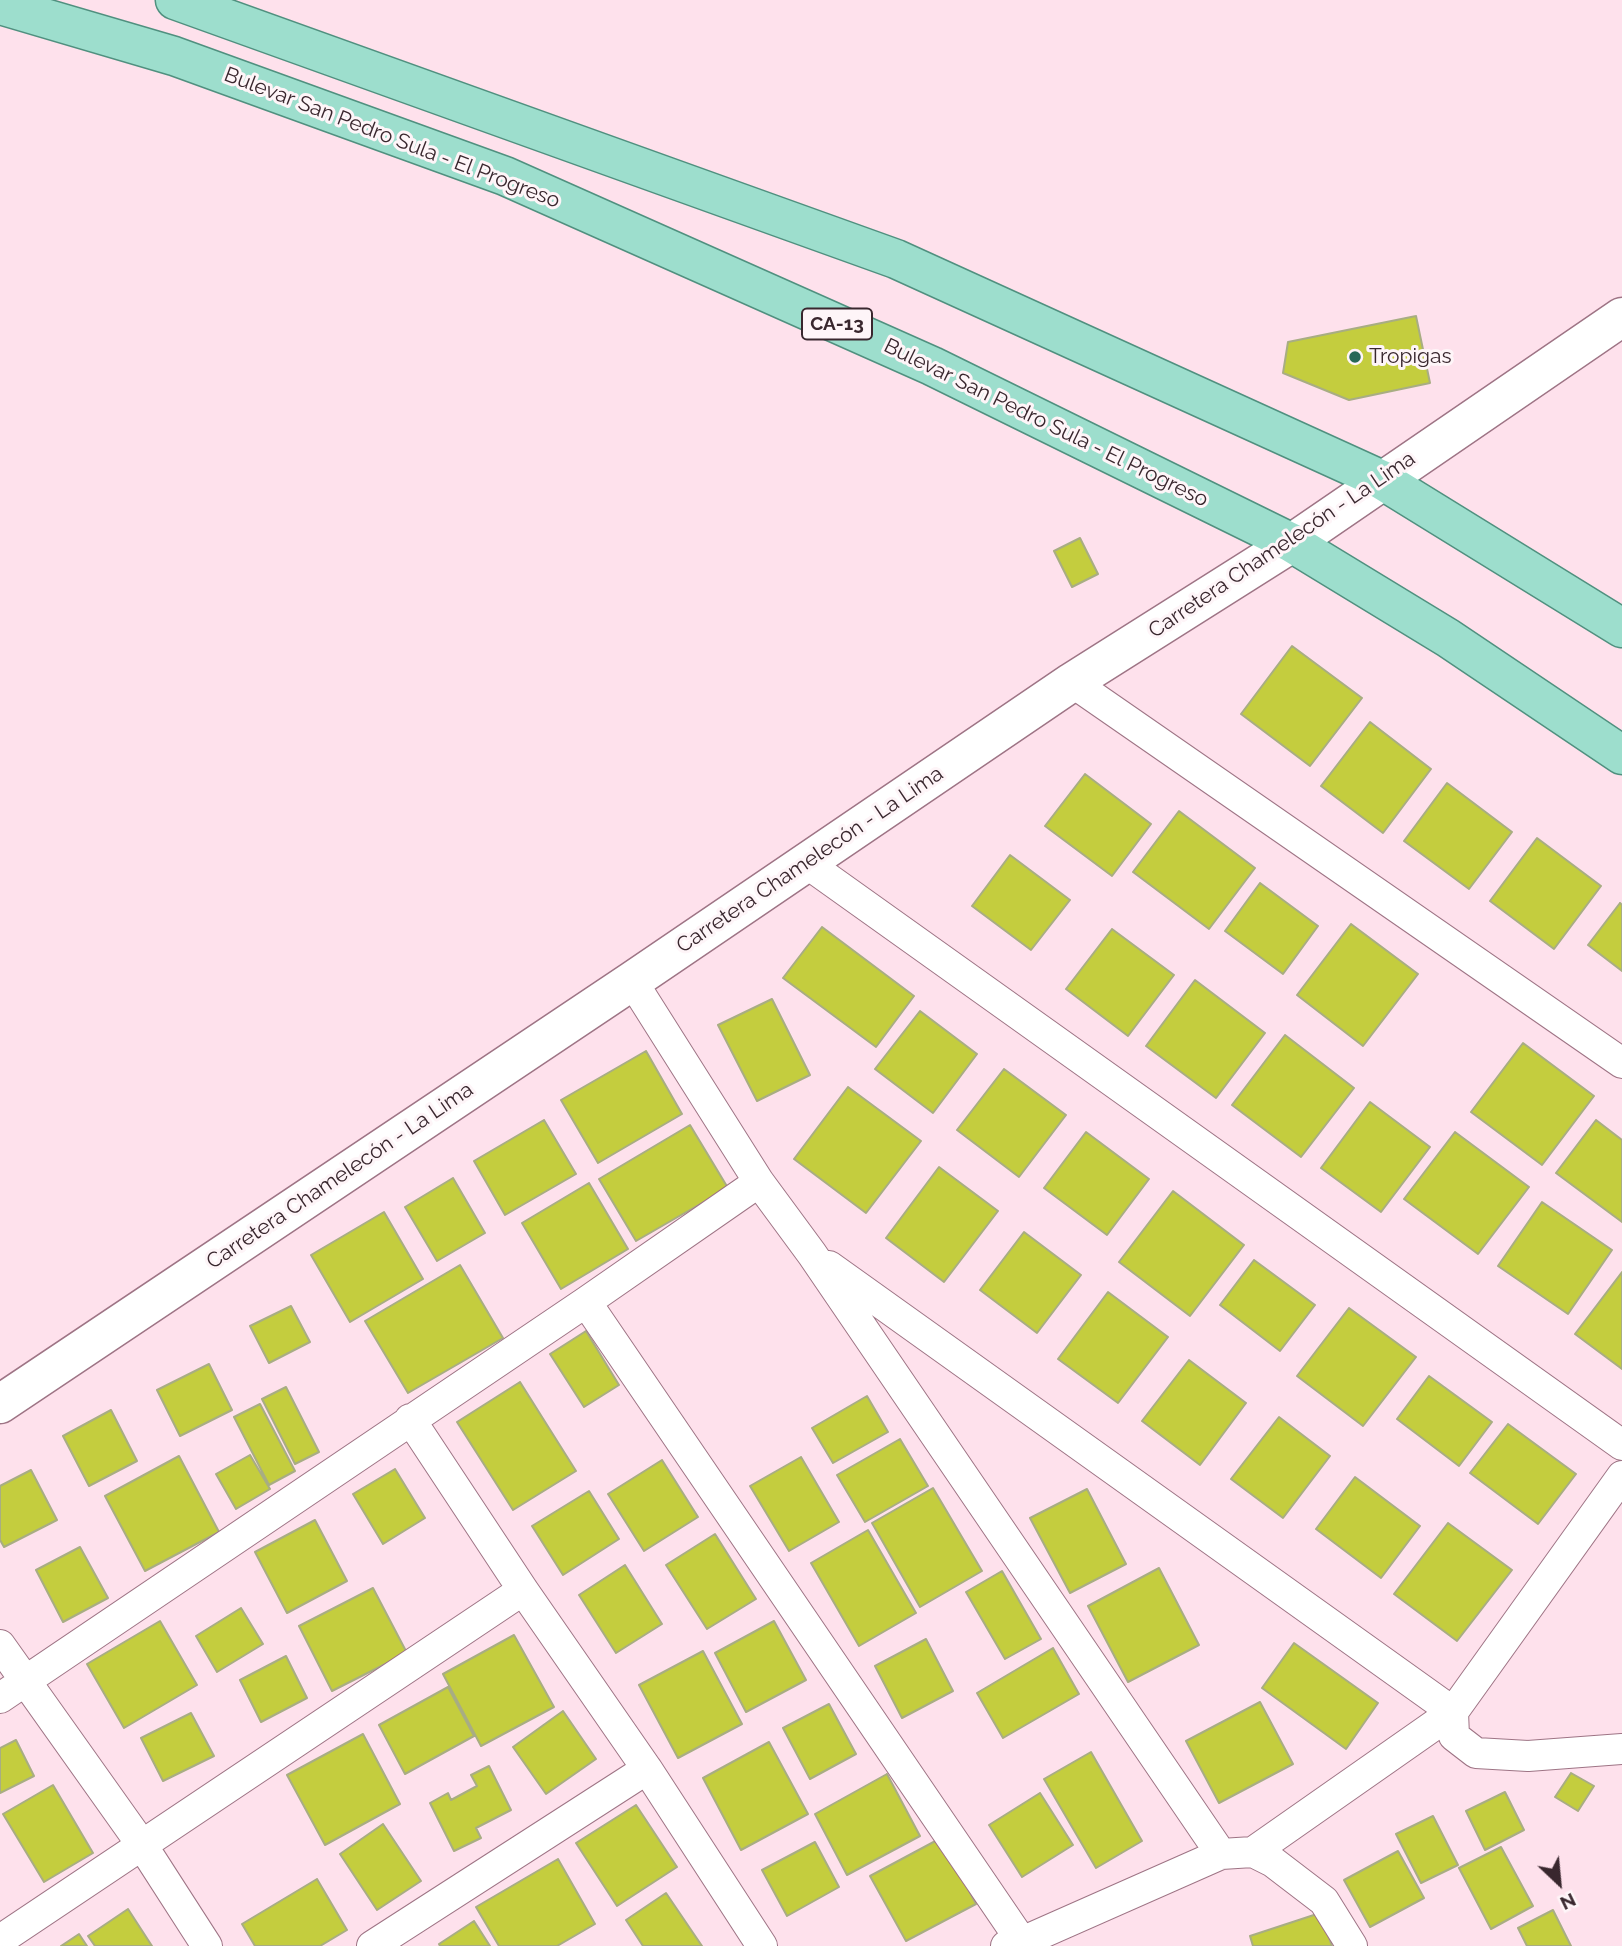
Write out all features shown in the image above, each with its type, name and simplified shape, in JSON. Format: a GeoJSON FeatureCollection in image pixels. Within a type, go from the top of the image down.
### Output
{"type":"FeatureCollection","features":[{"type":"Feature","properties":{"kind":"main road"},"geometry":{"type":"LineString","coordinates":[[175,0],[896,259],[1382,480],[1622,628]]}},
{"type":"Feature","properties":{"kind":"main road","name":"Bulevar San Pedro Sula - El Progreso"},"geometry":{"type":"LineString","coordinates":[[0,5],[174,56],[505,176],[932,366],[1292,543],[1448,638],[1622,755]]}},
{"type":"Feature","properties":{"kind":"street","name":"Carretera Chamelecón - La Lima"},"geometry":{"type":"LineString","coordinates":[[0,1404],[632,981],[1072,682],[1292,543],[1622,317]]}},
{"type":"Feature","properties":{"kind":"street"},"geometry":{"type":"LineString","coordinates":[[1072,682],[1622,1063]]}},
{"type":"Feature","properties":{"kind":"street"},"geometry":{"type":"LineString","coordinates":[[806,862],[1622,1445]]}},
{"type":"Feature","properties":{"kind":"street"},"geometry":{"type":"LineString","coordinates":[[632,981],[759,1182],[812,1254],[1221,1854]]}},
{"type":"Feature","properties":{"kind":"street"},"geometry":{"type":"LineString","coordinates":[[0,1698],[759,1182]]}},
{"type":"Feature","properties":{"kind":"street"},"geometry":{"type":"LineString","coordinates":[[812,1254],[1453,1712]]}},
{"type":"Feature","properties":{"kind":"street"},"geometry":{"type":"LineString","coordinates":[[586,1302],[1014,1944],[1221,1854],[1253,1852],[1273,1862],[1324,1901],[1352,1946]]}},
{"type":"Feature","properties":{"kind":"street"},"geometry":{"type":"LineString","coordinates":[[410,1419],[523,1590],[647,1769],[762,1946]]}},
{"type":"Feature","properties":{"kind":"street"},"geometry":{"type":"LineString","coordinates":[[1253,1852],[1453,1712],[1622,1475]]}},
{"type":"Feature","properties":{"kind":"street"},"geometry":{"type":"LineString","coordinates":[[0,1940],[523,1590]]}},
{"type":"Feature","properties":{"kind":"street"},"geometry":{"type":"LineString","coordinates":[[0,1645],[142,1845],[207,1946]]}},
{"type":"Feature","properties":{"kind":"street"},"geometry":{"type":"LineString","coordinates":[[1453,1712],[1454,1736],[1476,1753],[1528,1756],[1622,1749]]}},
{"type":"Feature","properties":{"kind":"street"},"geometry":{"type":"LineString","coordinates":[[372,1946],[647,1769]]}},
{"type":"Feature","properties":{"kind":"building","name":"Tropigas"},"geometry":{"type":"Polygon","coordinates":[[[1416,316],[1430,383],[1349,400],[1283,373],[1288,342],[1416,316]]]}},
{"type":"Feature","properties":{"kind":"building"},"geometry":{"type":"Polygon","coordinates":[[[1080,538],[1098,574],[1072,587],[1054,551],[1080,538]]]}},
{"type":"Feature","properties":{"kind":"building"},"geometry":{"type":"Polygon","coordinates":[[[1292,646],[1362,698],[1310,766],[1241,714],[1292,646]]]}},
{"type":"Feature","properties":{"kind":"building"},"geometry":{"type":"Polygon","coordinates":[[[1370,722],[1431,769],[1383,833],[1321,786],[1370,722]]]}},
{"type":"Feature","properties":{"kind":"building"},"geometry":{"type":"Polygon","coordinates":[[[1085,774],[1151,824],[1112,876],[1045,826],[1085,774]]]}},
{"type":"Feature","properties":{"kind":"building"},"geometry":{"type":"Polygon","coordinates":[[[1447,783],[1512,832],[1469,889],[1404,841],[1447,783]]]}},
{"type":"Feature","properties":{"kind":"building"},"geometry":{"type":"Polygon","coordinates":[[[1179,811],[1255,868],[1209,929],[1133,872],[1179,811]]]}},
{"type":"Feature","properties":{"kind":"building"},"geometry":{"type":"Polygon","coordinates":[[[1537,838],[1601,886],[1554,949],[1490,901],[1537,838]]]}},
{"type":"Feature","properties":{"kind":"building"},"geometry":{"type":"Polygon","coordinates":[[[1010,855],[1070,900],[1031,950],[972,906],[1010,855]]]}},
{"type":"Feature","properties":{"kind":"building"},"geometry":{"type":"Polygon","coordinates":[[[1260,883],[1318,926],[1283,974],[1225,931],[1260,883]]]}},
{"type":"Feature","properties":{"kind":"building"},"geometry":{"type":"Polygon","coordinates":[[[1620,903],[1622,905],[1622,971],[1588,945],[1620,903]]]}},
{"type":"Feature","properties":{"kind":"building"},"geometry":{"type":"Polygon","coordinates":[[[1351,924],[1418,974],[1363,1046],[1297,995],[1351,924]]]}},
{"type":"Feature","properties":{"kind":"building"},"geometry":{"type":"Polygon","coordinates":[[[822,927],[914,996],[876,1047],[783,978],[822,927]]]}},
{"type":"Feature","properties":{"kind":"building"},"geometry":{"type":"Polygon","coordinates":[[[1112,929],[1174,975],[1128,1036],[1066,989],[1112,929]]]}},
{"type":"Feature","properties":{"kind":"building"},"geometry":{"type":"Polygon","coordinates":[[[1195,980],[1265,1033],[1216,1098],[1146,1046],[1195,980]]]}},
{"type":"Feature","properties":{"kind":"building"},"geometry":{"type":"Polygon","coordinates":[[[772,999],[810,1075],[757,1101],[718,1025],[772,999]]]}},
{"type":"Feature","properties":{"kind":"building"},"geometry":{"type":"Polygon","coordinates":[[[920,1011],[977,1054],[933,1113],[875,1069],[920,1011]]]}},
{"type":"Feature","properties":{"kind":"building"},"geometry":{"type":"Polygon","coordinates":[[[1285,1035],[1354,1088],[1301,1157],[1232,1105],[1285,1035]]]}},
{"type":"Feature","properties":{"kind":"building"},"geometry":{"type":"Polygon","coordinates":[[[1523,1043],[1594,1096],[1542,1165],[1471,1112],[1523,1043]]]}},
{"type":"Feature","properties":{"kind":"building"},"geometry":{"type":"Polygon","coordinates":[[[646,1051],[682,1114],[598,1163],[561,1100],[646,1051]]]}},
{"type":"Feature","properties":{"kind":"building"},"geometry":{"type":"Polygon","coordinates":[[[1004,1069],[1066,1115],[1019,1177],[957,1130],[1004,1069]]]}},
{"type":"Feature","properties":{"kind":"building"},"geometry":{"type":"Polygon","coordinates":[[[848,1087],[921,1141],[866,1213],[794,1159],[848,1087]]]}},
{"type":"Feature","properties":{"kind":"building"},"geometry":{"type":"Polygon","coordinates":[[[1370,1102],[1430,1147],[1381,1212],[1321,1168],[1370,1102]]]}},
{"type":"Feature","properties":{"kind":"building"},"geometry":{"type":"Polygon","coordinates":[[[544,1120],[576,1174],[505,1215],[474,1161],[544,1120]]]}},
{"type":"Feature","properties":{"kind":"building"},"geometry":{"type":"Polygon","coordinates":[[[1596,1120],[1622,1140],[1622,1222],[1556,1173],[1596,1120]]]}},
{"type":"Feature","properties":{"kind":"building"},"geometry":{"type":"Polygon","coordinates":[[[690,1125],[728,1188],[636,1241],[599,1179],[690,1125]]]}},
{"type":"Feature","properties":{"kind":"building"},"geometry":{"type":"Polygon","coordinates":[[[1086,1132],[1149,1179],[1107,1235],[1044,1188],[1086,1132]]]}},
{"type":"Feature","properties":{"kind":"building"},"geometry":{"type":"Polygon","coordinates":[[[1455,1132],[1529,1187],[1478,1254],[1404,1199],[1455,1132]]]}},
{"type":"Feature","properties":{"kind":"building"},"geometry":{"type":"Polygon","coordinates":[[[939,1167],[998,1211],[944,1282],[886,1238],[939,1167]]]}},
{"type":"Feature","properties":{"kind":"building"},"geometry":{"type":"Polygon","coordinates":[[[453,1178],[485,1233],[437,1261],[405,1207],[453,1178]]]}},
{"type":"Feature","properties":{"kind":"building"},"geometry":{"type":"Polygon","coordinates":[[[589,1183],[628,1249],[561,1289],[522,1223],[589,1183]]]}},
{"type":"Feature","properties":{"kind":"building"},"geometry":{"type":"Polygon","coordinates":[[[1173,1191],[1244,1245],[1190,1316],[1119,1262],[1173,1191]]]}},
{"type":"Feature","properties":{"kind":"building"},"geometry":{"type":"Polygon","coordinates":[[[1542,1202],[1612,1250],[1568,1314],[1498,1266],[1542,1202]]]}},
{"type":"Feature","properties":{"kind":"building"},"geometry":{"type":"Polygon","coordinates":[[[384,1212],[423,1279],[350,1322],[311,1255],[384,1212]]]}},
{"type":"Feature","properties":{"kind":"building"},"geometry":{"type":"Polygon","coordinates":[[[1024,1232],[1081,1275],[1037,1333],[980,1290],[1024,1232]]]}},
{"type":"Feature","properties":{"kind":"building"},"geometry":{"type":"Polygon","coordinates":[[[1254,1260],[1315,1305],[1280,1351],[1220,1305],[1254,1260]]]}},
{"type":"Feature","properties":{"kind":"building"},"geometry":{"type":"Polygon","coordinates":[[[460,1265],[503,1338],[408,1393],[365,1321],[460,1265]]]}},
{"type":"Feature","properties":{"kind":"building"},"geometry":{"type":"Polygon","coordinates":[[[1622,1272],[1622,1369],[1575,1334],[1622,1272]]]}},
{"type":"Feature","properties":{"kind":"building"},"geometry":{"type":"Polygon","coordinates":[[[1108,1292],[1168,1337],[1118,1403],[1058,1359],[1108,1292]]]}},
{"type":"Feature","properties":{"kind":"building"},"geometry":{"type":"Polygon","coordinates":[[[291,1306],[310,1342],[269,1363],[250,1326],[291,1306]]]}},
{"type":"Feature","properties":{"kind":"building"},"geometry":{"type":"Polygon","coordinates":[[[1349,1308],[1416,1357],[1363,1426],[1297,1376],[1349,1308]]]}},
{"type":"Feature","properties":{"kind":"building"},"geometry":{"type":"Polygon","coordinates":[[[586,1331],[619,1385],[584,1407],[550,1354],[586,1331]]]}},
{"type":"Feature","properties":{"kind":"building"},"geometry":{"type":"Polygon","coordinates":[[[1189,1360],[1246,1403],[1200,1465],[1142,1421],[1189,1360]]]}},
{"type":"Feature","properties":{"kind":"building"},"geometry":{"type":"Polygon","coordinates":[[[209,1364],[232,1410],[180,1436],[157,1390],[209,1364]]]}},
{"type":"Feature","properties":{"kind":"building"},"geometry":{"type":"Polygon","coordinates":[[[1429,1376],[1492,1422],[1459,1466],[1397,1419],[1429,1376]]]}},
{"type":"Feature","properties":{"kind":"building"},"geometry":{"type":"Polygon","coordinates":[[[520,1382],[576,1471],[513,1510],[457,1422],[520,1382]]]}},
{"type":"Feature","properties":{"kind":"building"},"geometry":{"type":"Polygon","coordinates":[[[286,1387],[319,1452],[295,1464],[262,1399],[286,1387]]]}},
{"type":"Feature","properties":{"kind":"building"},"geometry":{"type":"Polygon","coordinates":[[[867,1396],[888,1432],[833,1463],[812,1428],[867,1396]]]}},
{"type":"Feature","properties":{"kind":"building"},"geometry":{"type":"Polygon","coordinates":[[[260,1404],[295,1471],[269,1485],[234,1417],[260,1404]]]}},
{"type":"Feature","properties":{"kind":"building"},"geometry":{"type":"Polygon","coordinates":[[[111,1410],[137,1461],[89,1486],[63,1436],[111,1410]]]}},
{"type":"Feature","properties":{"kind":"building"},"geometry":{"type":"Polygon","coordinates":[[[1279,1417],[1330,1456],[1283,1518],[1231,1479],[1279,1417]]]}},
{"type":"Feature","properties":{"kind":"building"},"geometry":{"type":"Polygon","coordinates":[[[1508,1424],[1576,1474],[1538,1524],[1470,1473],[1508,1424]]]}},
{"type":"Feature","properties":{"kind":"building"},"geometry":{"type":"Polygon","coordinates":[[[900,1439],[928,1486],[865,1522],[837,1475],[900,1439]]]}},
{"type":"Feature","properties":{"kind":"building"},"geometry":{"type":"Polygon","coordinates":[[[250,1455],[270,1489],[236,1509],[216,1474],[250,1455]]]}},
{"type":"Feature","properties":{"kind":"building"},"geometry":{"type":"Polygon","coordinates":[[[179,1456],[219,1532],[145,1571],[105,1496],[179,1456]]]}},
{"type":"Feature","properties":{"kind":"building"},"geometry":{"type":"Polygon","coordinates":[[[801,1457],[839,1522],[789,1551],[750,1486],[801,1457]]]}},
{"type":"Feature","properties":{"kind":"building"},"geometry":{"type":"Polygon","coordinates":[[[662,1460],[698,1517],[644,1551],[608,1494],[662,1460]]]}},
{"type":"Feature","properties":{"kind":"building"},"geometry":{"type":"Polygon","coordinates":[[[395,1469],[425,1518],[383,1544],[353,1494],[395,1469]]]}},
{"type":"Feature","properties":{"kind":"building"},"geometry":{"type":"Polygon","coordinates":[[[31,1470],[57,1520],[4,1547],[0,1540],[0,1486],[31,1470]]]}},
{"type":"Feature","properties":{"kind":"building"},"geometry":{"type":"Polygon","coordinates":[[[1355,1477],[1420,1526],[1381,1578],[1316,1529],[1355,1477]]]}},
{"type":"Feature","properties":{"kind":"building"},"geometry":{"type":"Polygon","coordinates":[[[933,1488],[982,1571],[920,1607],[872,1523],[933,1488]]]}},
{"type":"Feature","properties":{"kind":"building"},"geometry":{"type":"Polygon","coordinates":[[[1087,1489],[1126,1564],[1070,1593],[1030,1518],[1087,1489]]]}},
{"type":"Feature","properties":{"kind":"building"},"geometry":{"type":"Polygon","coordinates":[[[589,1491],[619,1539],[563,1575],[532,1526],[589,1491]]]}},
{"type":"Feature","properties":{"kind":"building"},"geometry":{"type":"Polygon","coordinates":[[[315,1520],[347,1581],[287,1613],[255,1552],[315,1520]]]}},
{"type":"Feature","properties":{"kind":"building"},"geometry":{"type":"Polygon","coordinates":[[[1448,1523],[1512,1570],[1457,1641],[1394,1594],[1448,1523]]]}},
{"type":"Feature","properties":{"kind":"building"},"geometry":{"type":"Polygon","coordinates":[[[868,1530],[916,1613],[859,1646],[811,1563],[868,1530]]]}},
{"type":"Feature","properties":{"kind":"building"},"geometry":{"type":"Polygon","coordinates":[[[715,1534],[756,1599],[707,1629],[666,1565],[715,1534]]]}},
{"type":"Feature","properties":{"kind":"building"},"geometry":{"type":"Polygon","coordinates":[[[80,1547],[108,1598],[63,1622],[36,1570],[80,1547]]]}},
{"type":"Feature","properties":{"kind":"building"},"geometry":{"type":"Polygon","coordinates":[[[625,1565],[662,1624],[616,1653],[579,1595],[625,1565]]]}},
{"type":"Feature","properties":{"kind":"building"},"geometry":{"type":"Polygon","coordinates":[[[1159,1568],[1199,1645],[1128,1682],[1088,1606],[1159,1568]]]}},
{"type":"Feature","properties":{"kind":"building"},"geometry":{"type":"Polygon","coordinates":[[[1002,1571],[1041,1639],[1005,1659],[966,1592],[1002,1571]]]}},
{"type":"Feature","properties":{"kind":"building"},"geometry":{"type":"Polygon","coordinates":[[[373,1588],[407,1653],[332,1691],[299,1626],[373,1588]]]}},
{"type":"Feature","properties":{"kind":"building"},"geometry":{"type":"Polygon","coordinates":[[[241,1608],[263,1644],[217,1672],[196,1636],[241,1608]]]}},
{"type":"Feature","properties":{"kind":"building"},"geometry":{"type":"Polygon","coordinates":[[[160,1621],[197,1685],[124,1728],[87,1664],[160,1621]]]}},
{"type":"Feature","properties":{"kind":"building"},"geometry":{"type":"Polygon","coordinates":[[[774,1621],[806,1680],[746,1712],[715,1653],[774,1621]]]}},
{"type":"Feature","properties":{"kind":"building"},"geometry":{"type":"Polygon","coordinates":[[[514,1635],[554,1707],[481,1746],[443,1674],[514,1635]]]}},
{"type":"Feature","properties":{"kind":"building"},"geometry":{"type":"Polygon","coordinates":[[[926,1639],[953,1691],[902,1718],[875,1666],[926,1639]]]}},
{"type":"Feature","properties":{"kind":"building"},"geometry":{"type":"Polygon","coordinates":[[[1294,1643],[1378,1703],[1346,1749],[1262,1688],[1294,1643]]]}},
{"type":"Feature","properties":{"kind":"building"},"geometry":{"type":"Polygon","coordinates":[[[1053,1648],[1079,1694],[1003,1738],[977,1693],[1053,1648]]]}},
{"type":"Feature","properties":{"kind":"building"},"geometry":{"type":"Polygon","coordinates":[[[703,1651],[742,1724],[678,1758],[639,1685],[703,1651]]]}},
{"type":"Feature","properties":{"kind":"building"},"geometry":{"type":"Polygon","coordinates":[[[286,1656],[307,1698],[261,1722],[240,1680],[286,1656]]]}},
{"type":"Feature","properties":{"kind":"building"},"geometry":{"type":"Polygon","coordinates":[[[448,1687],[474,1736],[405,1774],[379,1725],[448,1687]]]}},
{"type":"Feature","properties":{"kind":"building"},"geometry":{"type":"Polygon","coordinates":[[[1260,1702],[1293,1764],[1219,1803],[1186,1741],[1260,1702]]]}},
{"type":"Feature","properties":{"kind":"building"},"geometry":{"type":"Polygon","coordinates":[[[829,1704],[856,1754],[810,1779],[783,1728],[829,1704]]]}},
{"type":"Feature","properties":{"kind":"building"},"geometry":{"type":"Polygon","coordinates":[[[563,1711],[596,1759],[546,1794],[513,1747],[563,1711]]]}},
{"type":"Feature","properties":{"kind":"building"},"geometry":{"type":"Polygon","coordinates":[[[191,1713],[214,1756],[163,1781],[141,1738],[191,1713]]]}},
{"type":"Feature","properties":{"kind":"building"},"geometry":{"type":"Polygon","coordinates":[[[363,1734],[400,1804],[325,1845],[287,1775],[363,1734]]]}},
{"type":"Feature","properties":{"kind":"building"},"geometry":{"type":"Polygon","coordinates":[[[16,1740],[34,1776],[0,1793],[0,1748],[16,1740]]]}},
{"type":"Feature","properties":{"kind":"building"},"geometry":{"type":"Polygon","coordinates":[[[769,1742],[808,1814],[741,1850],[703,1778],[769,1742]]]}},
{"type":"Feature","properties":{"kind":"building"},"geometry":{"type":"Polygon","coordinates":[[[1091,1752],[1142,1841],[1096,1868],[1044,1779],[1091,1752]]]}},
{"type":"Feature","properties":{"kind":"building"},"geometry":{"type":"Polygon","coordinates":[[[489,1766],[511,1810],[476,1828],[481,1838],[454,1851],[430,1803],[448,1793],[451,1800],[477,1786],[471,1775],[489,1766]]]}},
{"type":"Feature","properties":{"kind":"building"},"geometry":{"type":"Polygon","coordinates":[[[1571,1773],[1594,1786],[1578,1811],[1555,1797],[1571,1773]]]}},
{"type":"Feature","properties":{"kind":"building"},"geometry":{"type":"Polygon","coordinates":[[[887,1774],[920,1836],[847,1875],[815,1814],[887,1774]]]}},
{"type":"Feature","properties":{"kind":"building"},"geometry":{"type":"Polygon","coordinates":[[[53,1785],[93,1853],[44,1882],[3,1814],[53,1785]]]}},
{"type":"Feature","properties":{"kind":"building"},"geometry":{"type":"Polygon","coordinates":[[[1505,1792],[1524,1830],[1485,1850],[1466,1811],[1505,1792]]]}},
{"type":"Feature","properties":{"kind":"building"},"geometry":{"type":"Polygon","coordinates":[[[1040,1793],[1073,1845],[1022,1877],[989,1825],[1040,1793]]]}},
{"type":"Feature","properties":{"kind":"building"},"geometry":{"type":"Polygon","coordinates":[[[636,1805],[677,1867],[617,1906],[576,1843],[636,1805]]]}},
{"type":"Feature","properties":{"kind":"building"},"geometry":{"type":"Polygon","coordinates":[[[1433,1816],[1458,1865],[1421,1883],[1396,1834],[1433,1816]]]}},
{"type":"Feature","properties":{"kind":"building"},"geometry":{"type":"Polygon","coordinates":[[[383,1824],[421,1881],[377,1910],[340,1854],[383,1824]]]}},
{"type":"Feature","properties":{"kind":"building"},"geometry":{"type":"Polygon","coordinates":[[[941,1838],[976,1904],[906,1941],[870,1876],[941,1838]]]}},
{"type":"Feature","properties":{"kind":"building"},"geometry":{"type":"Polygon","coordinates":[[[815,1842],[839,1887],[787,1916],[762,1870],[815,1842]]]}},
{"type":"Feature","properties":{"kind":"building"},"geometry":{"type":"Polygon","coordinates":[[[1501,1847],[1533,1906],[1491,1929],[1459,1868],[1501,1847]]]}},
{"type":"Feature","properties":{"kind":"building"},"geometry":{"type":"Polygon","coordinates":[[[1398,1851],[1424,1898],[1370,1927],[1344,1880],[1398,1851]]]}},
{"type":"Feature","properties":{"kind":"building"},"geometry":{"type":"Polygon","coordinates":[[[558,1859],[595,1924],[557,1946],[499,1946],[476,1907],[558,1859]]]}},
{"type":"Feature","properties":{"kind":"building"},"geometry":{"type":"Polygon","coordinates":[[[317,1879],[347,1930],[320,1946],[255,1946],[242,1924],[317,1879]]]}},
{"type":"Feature","properties":{"kind":"building"},"geometry":{"type":"Polygon","coordinates":[[[666,1893],[702,1946],[643,1946],[626,1920],[666,1893]]]}},
{"type":"Feature","properties":{"kind":"building"},"geometry":{"type":"Polygon","coordinates":[[[128,1909],[152,1946],[95,1946],[88,1936],[128,1909]]]}},
{"type":"Feature","properties":{"kind":"building"},"geometry":{"type":"Polygon","coordinates":[[[1553,1910],[1571,1946],[1527,1946],[1518,1928],[1553,1910]]]}},
{"type":"Feature","properties":{"kind":"building"},"geometry":{"type":"Polygon","coordinates":[[[1320,1913],[1332,1946],[1253,1946],[1250,1936],[1320,1913]]]}},
{"type":"Feature","properties":{"kind":"building"},"geometry":{"type":"Polygon","coordinates":[[[474,1921],[490,1946],[440,1946],[439,1944],[474,1921]]]}},
{"type":"Feature","properties":{"kind":"building"},"geometry":{"type":"Polygon","coordinates":[[[79,1934],[87,1946],[61,1946],[79,1934]]]}},
{"type":"Feature","properties":{"kind":"place","name":"Tropigas"},"geometry":{"type":"Point","coordinates":[1355,357]}}]}
